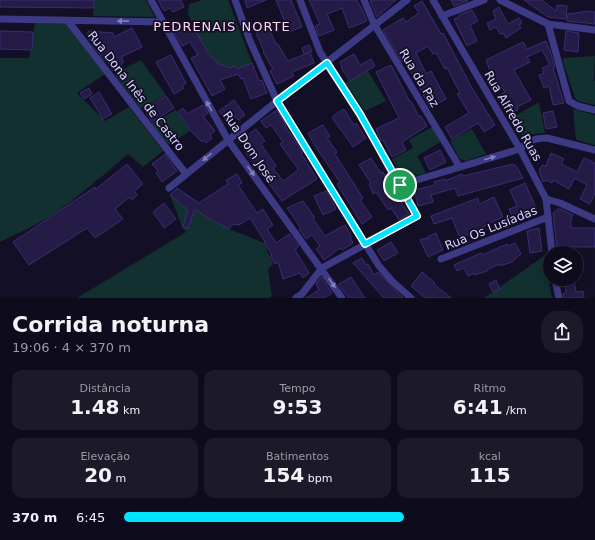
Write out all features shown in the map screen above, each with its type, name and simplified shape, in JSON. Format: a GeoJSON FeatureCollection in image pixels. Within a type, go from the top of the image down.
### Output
{"type":"FeatureCollection","features":[{"type":"Feature","properties":{"kind":"street","name":"Rua Dom José"},"geometry":{"type":"LineString","coordinates":[[151,0],[228,140],[322,268],[342,298]]}},
{"type":"Feature","properties":{"kind":"street"},"geometry":{"type":"LineString","coordinates":[[235,0],[250,41],[277,101],[379,266],[392,281],[411,298]]}},
{"type":"Feature","properties":{"kind":"street"},"geometry":{"type":"LineString","coordinates":[[296,298],[302,294],[322,268],[417,216],[360,114],[335,79],[320,52],[300,0]]}},
{"type":"Feature","properties":{"kind":"street","name":"Rua da Paz"},"geometry":{"type":"LineString","coordinates":[[364,0],[374,24],[459,166]]}},
{"type":"Feature","properties":{"kind":"street"},"geometry":{"type":"LineString","coordinates":[[169,188],[374,24],[407,0]]}},
{"type":"Feature","properties":{"kind":"street","name":"Rua Alfredo Ruas"},"geometry":{"type":"LineString","coordinates":[[433,0],[520,149],[546,199]]}},
{"type":"Feature","properties":{"kind":"street"},"geometry":{"type":"LineString","coordinates":[[442,16],[484,0]]}},
{"type":"Feature","properties":{"kind":"street"},"geometry":{"type":"LineString","coordinates":[[500,0],[548,24],[595,30]]}},
{"type":"Feature","properties":{"kind":"street"},"geometry":{"type":"LineString","coordinates":[[0,19],[162,22]]}},
{"type":"Feature","properties":{"kind":"street","name":"Rua Dona Inês de Castro"},"geometry":{"type":"LineString","coordinates":[[68,21],[186,174]]}},
{"type":"Feature","properties":{"kind":"street"},"geometry":{"type":"LineString","coordinates":[[548,24],[569,101],[578,106],[595,110]]}},
{"type":"Feature","properties":{"kind":"street"},"geometry":{"type":"LineString","coordinates":[[400,185],[459,166],[520,149],[528,141],[539,138],[547,138],[595,150]]}},
{"type":"Feature","properties":{"kind":"street"},"geometry":{"type":"LineString","coordinates":[[551,246],[546,199],[560,203],[595,219]]}},
{"type":"Feature","properties":{"kind":"street","name":"Rua Os Lusíadas"},"geometry":{"type":"LineString","coordinates":[[441,259],[548,217]]}},
{"type":"Feature","properties":{"kind":"street"},"geometry":{"type":"LineString","coordinates":[[556,286],[559,298]]}},
{"type":"Feature","properties":{"kind":"green space"},"geometry":{"type":"Polygon","coordinates":[[[94,0],[146,0],[155,17],[93,16],[94,0]]]}},
{"type":"Feature","properties":{"kind":"green space"},"geometry":{"type":"Polygon","coordinates":[[[202,0],[228,0],[252,63],[237,69],[235,66],[229,68],[217,63],[205,48],[188,13],[189,4],[202,0]]]}},
{"type":"Feature","properties":{"kind":"green space"},"geometry":{"type":"Polygon","coordinates":[[[35,23],[66,24],[105,74],[77,93],[105,121],[129,107],[163,151],[143,167],[128,154],[52,215],[0,242],[0,58],[29,58],[35,23]]]}},
{"type":"Feature","properties":{"kind":"green space"},"geometry":{"type":"Polygon","coordinates":[[[595,56],[595,105],[578,101],[575,98],[563,58],[595,56]]]}},
{"type":"Feature","properties":{"kind":"green space"},"geometry":{"type":"Polygon","coordinates":[[[141,60],[166,95],[141,109],[114,74],[141,60]]]}},
{"type":"Feature","properties":{"kind":"green space"},"geometry":{"type":"Polygon","coordinates":[[[368,71],[386,101],[365,111],[345,83],[368,71]]]}},
{"type":"Feature","properties":{"kind":"green space"},"geometry":{"type":"Polygon","coordinates":[[[539,102],[545,133],[518,134],[510,119],[539,102]]]}},
{"type":"Feature","properties":{"kind":"green space"},"geometry":{"type":"Polygon","coordinates":[[[573,109],[595,115],[595,145],[576,140],[573,109]]]}},
{"type":"Feature","properties":{"kind":"green space"},"geometry":{"type":"Polygon","coordinates":[[[176,110],[190,131],[169,145],[150,124],[176,110]]]}},
{"type":"Feature","properties":{"kind":"green space"},"geometry":{"type":"Polygon","coordinates":[[[432,127],[442,141],[417,156],[426,173],[405,179],[401,176],[392,159],[413,148],[409,140],[432,127]]]}},
{"type":"Feature","properties":{"kind":"green space"},"geometry":{"type":"Polygon","coordinates":[[[472,129],[486,154],[466,161],[460,159],[450,141],[472,129]]]}},
{"type":"Feature","properties":{"kind":"green space"},"geometry":{"type":"Polygon","coordinates":[[[172,193],[208,218],[229,229],[264,243],[273,264],[268,269],[272,296],[268,298],[77,298],[186,232],[182,227],[170,195],[172,193]]]}},
{"type":"Feature","properties":{"kind":"green space"},"geometry":{"type":"Polygon","coordinates":[[[543,257],[543,286],[550,286],[552,298],[484,298],[543,257]]]}},
{"type":"Feature","properties":{"kind":"building"},"geometry":{"type":"Polygon","coordinates":[[[0,0],[94,0],[94,8],[0,7],[0,0]]]}},
{"type":"Feature","properties":{"kind":"building"},"geometry":{"type":"Polygon","coordinates":[[[158,0],[181,0],[184,7],[173,12],[170,8],[164,11],[158,0]]]}},
{"type":"Feature","properties":{"kind":"building"},"geometry":{"type":"Polygon","coordinates":[[[245,0],[266,0],[247,8],[245,0]]]}},
{"type":"Feature","properties":{"kind":"building"},"geometry":{"type":"Polygon","coordinates":[[[276,0],[291,0],[302,27],[289,32],[276,0]]]}},
{"type":"Feature","properties":{"kind":"building"},"geometry":{"type":"Polygon","coordinates":[[[309,0],[357,0],[367,21],[349,28],[342,8],[327,14],[334,30],[319,36],[315,26],[320,24],[309,0]]]}},
{"type":"Feature","properties":{"kind":"building"},"geometry":{"type":"Polygon","coordinates":[[[396,0],[377,17],[370,1],[396,0]]]}},
{"type":"Feature","properties":{"kind":"building"},"geometry":{"type":"Polygon","coordinates":[[[451,0],[467,0],[468,1],[454,6],[451,0]]]}},
{"type":"Feature","properties":{"kind":"building"},"geometry":{"type":"Polygon","coordinates":[[[524,0],[542,0],[556,11],[557,5],[567,6],[566,19],[548,17],[524,0]]]}},
{"type":"Feature","properties":{"kind":"building"},"geometry":{"type":"Polygon","coordinates":[[[422,1],[441,34],[443,33],[472,88],[495,125],[484,132],[478,123],[452,139],[445,127],[469,113],[457,94],[460,93],[447,68],[445,69],[436,53],[433,54],[428,46],[416,53],[426,74],[431,71],[446,99],[430,108],[405,60],[402,62],[383,30],[403,18],[406,22],[419,13],[414,6],[422,1]]]}},
{"type":"Feature","properties":{"kind":"building"},"geometry":{"type":"Polygon","coordinates":[[[499,7],[508,24],[519,18],[522,23],[519,25],[521,28],[506,38],[503,33],[500,34],[496,27],[490,30],[487,23],[496,19],[493,11],[499,7]]]}},
{"type":"Feature","properties":{"kind":"building"},"geometry":{"type":"Polygon","coordinates":[[[472,10],[478,21],[470,25],[477,41],[467,46],[454,19],[459,17],[459,15],[472,10]]]}},
{"type":"Feature","properties":{"kind":"building"},"geometry":{"type":"Polygon","coordinates":[[[589,11],[595,12],[595,24],[567,21],[568,14],[589,11]]]}},
{"type":"Feature","properties":{"kind":"building"},"geometry":{"type":"Polygon","coordinates":[[[185,22],[192,34],[196,32],[211,57],[212,56],[217,63],[229,68],[235,66],[237,69],[252,63],[259,81],[262,80],[267,93],[251,99],[243,78],[241,79],[238,74],[220,80],[225,89],[212,96],[191,58],[198,55],[190,42],[182,46],[172,29],[185,22]]]}},
{"type":"Feature","properties":{"kind":"building"},"geometry":{"type":"Polygon","coordinates":[[[268,27],[276,44],[278,44],[288,61],[310,52],[314,63],[292,72],[294,76],[277,84],[270,71],[273,69],[263,52],[264,51],[256,33],[268,27]]]}},
{"type":"Feature","properties":{"kind":"building"},"geometry":{"type":"Polygon","coordinates":[[[132,28],[142,47],[121,57],[124,62],[113,71],[106,59],[104,60],[90,41],[87,34],[89,31],[113,33],[114,37],[132,28]]]}},
{"type":"Feature","properties":{"kind":"building"},"geometry":{"type":"Polygon","coordinates":[[[0,31],[33,32],[32,50],[0,49],[0,31]]]}},
{"type":"Feature","properties":{"kind":"building"},"geometry":{"type":"Polygon","coordinates":[[[566,31],[579,33],[578,52],[564,50],[566,31]]]}},
{"type":"Feature","properties":{"kind":"building"},"geometry":{"type":"Polygon","coordinates":[[[546,41],[555,67],[553,68],[564,103],[553,105],[549,86],[544,88],[539,75],[544,73],[542,68],[550,65],[542,50],[527,57],[530,62],[514,70],[531,100],[517,107],[518,110],[509,114],[498,96],[505,92],[491,73],[486,60],[523,42],[527,49],[546,41]]]}},
{"type":"Feature","properties":{"kind":"building"},"geometry":{"type":"Polygon","coordinates":[[[309,45],[312,51],[304,54],[302,48],[309,45]]]}},
{"type":"Feature","properties":{"kind":"building"},"geometry":{"type":"Polygon","coordinates":[[[354,54],[360,65],[371,59],[375,66],[350,81],[343,71],[340,62],[354,54]]]}},
{"type":"Feature","properties":{"kind":"building"},"geometry":{"type":"Polygon","coordinates":[[[171,55],[186,83],[182,86],[184,88],[174,94],[156,62],[171,55]]]}},
{"type":"Feature","properties":{"kind":"building"},"geometry":{"type":"Polygon","coordinates":[[[391,65],[410,102],[411,101],[419,117],[421,116],[427,126],[402,142],[406,150],[392,157],[383,140],[381,141],[376,129],[399,118],[376,72],[391,65]]]}},
{"type":"Feature","properties":{"kind":"building"},"geometry":{"type":"Polygon","coordinates":[[[89,88],[92,94],[84,99],[80,93],[89,88]]]}},
{"type":"Feature","properties":{"kind":"building"},"geometry":{"type":"Polygon","coordinates":[[[99,92],[112,114],[103,119],[90,98],[99,92]]]}},
{"type":"Feature","properties":{"kind":"building"},"geometry":{"type":"Polygon","coordinates":[[[166,96],[174,108],[152,122],[144,109],[166,96]]]}},
{"type":"Feature","properties":{"kind":"building"},"geometry":{"type":"Polygon","coordinates":[[[234,100],[245,115],[238,120],[236,117],[228,123],[219,111],[234,100]]]}},
{"type":"Feature","properties":{"kind":"building"},"geometry":{"type":"Polygon","coordinates":[[[203,105],[208,113],[203,116],[215,131],[210,135],[212,138],[206,143],[204,140],[202,142],[190,130],[178,112],[183,108],[187,114],[203,105]]]}},
{"type":"Feature","properties":{"kind":"building"},"geometry":{"type":"Polygon","coordinates":[[[344,109],[354,125],[356,123],[366,138],[353,147],[333,119],[333,116],[344,109]]]}},
{"type":"Feature","properties":{"kind":"building"},"geometry":{"type":"Polygon","coordinates":[[[277,110],[286,125],[285,126],[303,152],[301,153],[317,179],[282,201],[245,152],[250,148],[243,138],[256,129],[265,141],[261,144],[276,166],[273,168],[283,181],[297,171],[298,169],[280,144],[283,142],[271,125],[266,128],[261,121],[277,110]]]}},
{"type":"Feature","properties":{"kind":"building"},"geometry":{"type":"Polygon","coordinates":[[[553,111],[557,127],[546,129],[543,113],[553,111]]]}},
{"type":"Feature","properties":{"kind":"building"},"geometry":{"type":"Polygon","coordinates":[[[323,125],[330,137],[327,138],[337,152],[335,154],[363,198],[360,200],[372,217],[362,224],[337,184],[340,182],[315,146],[308,133],[323,125]]]}},
{"type":"Feature","properties":{"kind":"building"},"geometry":{"type":"Polygon","coordinates":[[[440,150],[446,162],[430,170],[424,158],[440,150]]]}},
{"type":"Feature","properties":{"kind":"building"},"geometry":{"type":"Polygon","coordinates":[[[551,153],[564,159],[561,164],[577,172],[584,158],[595,163],[595,193],[590,204],[580,199],[587,185],[575,178],[569,189],[553,180],[552,183],[546,180],[543,182],[539,171],[542,165],[546,166],[551,153]]]}},
{"type":"Feature","properties":{"kind":"building"},"geometry":{"type":"Polygon","coordinates":[[[165,154],[177,171],[162,182],[156,173],[158,171],[152,164],[165,154]]]}},
{"type":"Feature","properties":{"kind":"building"},"geometry":{"type":"Polygon","coordinates":[[[371,158],[381,173],[383,172],[392,189],[390,190],[392,194],[395,193],[409,214],[399,220],[391,208],[388,210],[376,192],[373,194],[369,184],[371,183],[359,165],[371,158]]]}},
{"type":"Feature","properties":{"kind":"building"},"geometry":{"type":"Polygon","coordinates":[[[127,164],[143,184],[134,191],[137,195],[132,200],[130,197],[115,209],[123,219],[95,238],[87,228],[29,265],[13,242],[95,187],[96,189],[127,164]]]}},
{"type":"Feature","properties":{"kind":"building"},"geometry":{"type":"Polygon","coordinates":[[[513,164],[517,167],[523,178],[458,196],[455,188],[431,195],[433,202],[418,206],[414,190],[435,185],[434,182],[445,179],[445,181],[462,174],[463,176],[513,164]]]}},
{"type":"Feature","properties":{"kind":"building"},"geometry":{"type":"Polygon","coordinates":[[[237,174],[242,183],[238,185],[257,213],[263,209],[273,225],[267,229],[276,243],[289,234],[298,245],[295,250],[309,273],[303,278],[300,273],[283,279],[278,262],[275,264],[270,256],[272,255],[265,242],[250,218],[239,225],[233,224],[229,229],[195,209],[188,228],[183,227],[188,210],[170,195],[177,188],[199,203],[228,184],[226,180],[237,174]]]}},
{"type":"Feature","properties":{"kind":"building"},"geometry":{"type":"Polygon","coordinates":[[[525,183],[536,208],[536,213],[515,223],[509,209],[517,206],[510,190],[525,183]]]}},
{"type":"Feature","properties":{"kind":"building"},"geometry":{"type":"Polygon","coordinates":[[[327,191],[336,209],[323,215],[314,196],[327,191]]]}},
{"type":"Feature","properties":{"kind":"building"},"geometry":{"type":"Polygon","coordinates":[[[494,197],[503,217],[484,226],[484,228],[460,238],[452,218],[434,224],[431,216],[478,198],[479,204],[494,197]]]}},
{"type":"Feature","properties":{"kind":"building"},"geometry":{"type":"Polygon","coordinates":[[[303,201],[325,236],[345,225],[353,243],[342,250],[340,248],[324,260],[316,249],[320,246],[312,235],[306,239],[299,229],[301,228],[287,208],[303,201]]]}},
{"type":"Feature","properties":{"kind":"building"},"geometry":{"type":"Polygon","coordinates":[[[164,203],[176,219],[164,228],[153,212],[164,203]]]}},
{"type":"Feature","properties":{"kind":"building"},"geometry":{"type":"Polygon","coordinates":[[[558,209],[561,209],[573,215],[571,219],[571,228],[595,228],[595,247],[557,246],[553,213],[558,209]]]}},
{"type":"Feature","properties":{"kind":"building"},"geometry":{"type":"Polygon","coordinates":[[[539,228],[542,251],[530,253],[527,231],[539,228]]]}},
{"type":"Feature","properties":{"kind":"building"},"geometry":{"type":"Polygon","coordinates":[[[436,233],[443,250],[428,257],[420,240],[426,238],[428,240],[427,237],[436,233]]]}},
{"type":"Feature","properties":{"kind":"building"},"geometry":{"type":"Polygon","coordinates":[[[391,242],[398,253],[384,261],[377,250],[391,242]]]}},
{"type":"Feature","properties":{"kind":"building"},"geometry":{"type":"Polygon","coordinates":[[[515,243],[521,254],[512,262],[500,266],[499,264],[487,271],[474,275],[474,273],[468,276],[464,268],[457,271],[454,265],[481,253],[482,255],[507,244],[508,246],[515,243]]]}},
{"type":"Feature","properties":{"kind":"building"},"geometry":{"type":"Polygon","coordinates":[[[362,258],[366,265],[368,264],[374,275],[378,272],[403,298],[384,298],[353,263],[362,258]]]}},
{"type":"Feature","properties":{"kind":"building"},"geometry":{"type":"Polygon","coordinates":[[[422,272],[451,298],[425,298],[411,286],[422,272]]]}},
{"type":"Feature","properties":{"kind":"building"},"geometry":{"type":"Polygon","coordinates":[[[321,277],[332,293],[324,298],[306,298],[319,290],[316,284],[321,277]]]}},
{"type":"Feature","properties":{"kind":"building"},"geometry":{"type":"Polygon","coordinates":[[[351,277],[365,298],[349,298],[340,287],[339,284],[351,277]]]}},
{"type":"Feature","properties":{"kind":"building"},"geometry":{"type":"Polygon","coordinates":[[[496,280],[500,289],[493,292],[489,284],[496,280]]]}},
{"type":"Feature","properties":{"kind":"building"},"geometry":{"type":"Polygon","coordinates":[[[565,286],[575,286],[576,292],[583,291],[584,298],[564,298],[563,294],[566,293],[565,286]]]}},
{"type":"Feature","properties":{"kind":"district","name":"PEDRENAIS NORTE"},"geometry":{"type":"Point","coordinates":[222,26]}},
{"type":"Feature","properties":{"kind":"route"},"geometry":{"type":"LineString","coordinates":[[327,63],[360,114],[400,185],[417,216],[365,244],[277,101],[327,63]]}}]}
